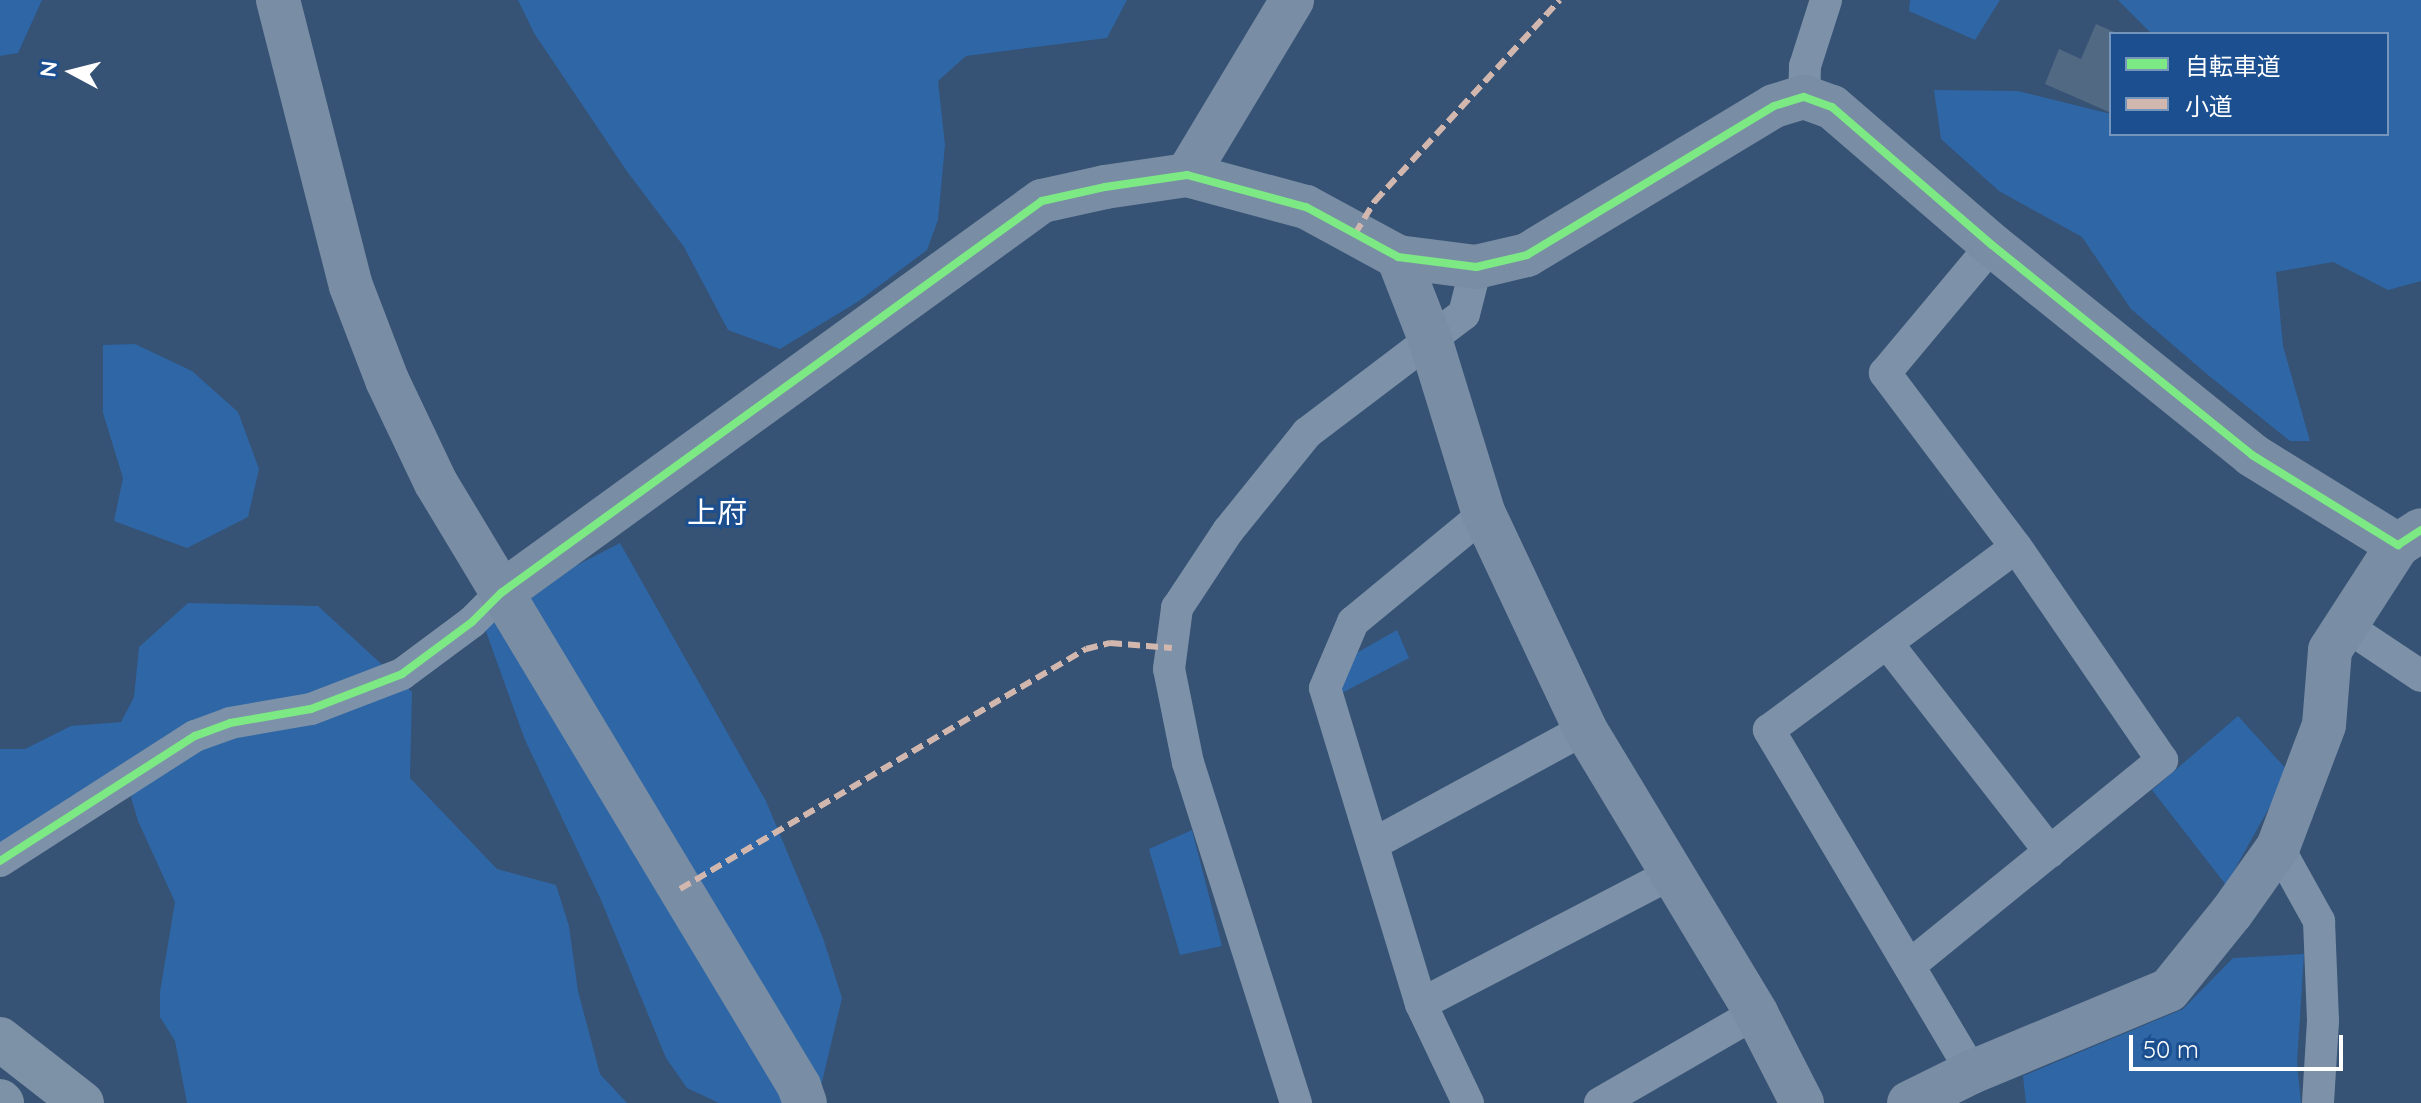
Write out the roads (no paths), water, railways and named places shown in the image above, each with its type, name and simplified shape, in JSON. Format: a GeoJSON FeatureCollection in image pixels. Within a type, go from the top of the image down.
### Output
{"type":"FeatureCollection","features":[{"type":"Feature","properties":{"kind":"highway"},"geometry":{"type":"LineString","coordinates":[[0,1039],[82,1103]]}},
{"type":"Feature","properties":{"kind":"street"},"geometry":{"type":"LineString","coordinates":[[278,0],[356,299],[387,380],[436,483],[799,1086],[805,1103]]}},
{"type":"Feature","properties":{"kind":"street"},"geometry":{"type":"LineString","coordinates":[[1187,175],[1292,0]]}},
{"type":"Feature","properties":{"kind":"street"},"geometry":{"type":"LineString","coordinates":[[1804,97],[1805,66],[1826,0]]}},
{"type":"Feature","properties":{"kind":"street"},"geometry":{"type":"LineString","coordinates":[[0,861],[195,736],[230,723],[311,709],[402,674],[472,622],[501,593],[1042,201],[1105,187],[1187,175],[1306,207],[1398,257],[1476,267],[1527,255],[1774,106],[1804,97],[1832,107],[1992,245],[2252,455],[2410,537],[2330,650],[2324,725],[2278,847],[2232,912],[2169,990],[1972,1072],[1909,1103]]}},
{"type":"Feature","properties":{"kind":"street"},"geometry":{"type":"LineString","coordinates":[[1910,965],[2162,760],[2016,547],[1885,373],[1992,245]]}},
{"type":"Feature","properties":{"kind":"street"},"geometry":{"type":"LineString","coordinates":[[1398,257],[1430,339],[1484,514],[1585,729],[1756,1013],[1802,1103]]}},
{"type":"Feature","properties":{"kind":"street"},"geometry":{"type":"LineString","coordinates":[[1296,1103],[1188,763],[1169,669],[1177,608],[1228,531],[1307,433],[1464,314],[1476,267]]}},
{"type":"Feature","properties":{"kind":"street"},"geometry":{"type":"LineString","coordinates":[[1468,1103],[1421,1004],[1325,688],[1353,622],[1484,514]]}},
{"type":"Feature","properties":{"kind":"street"},"geometry":{"type":"LineString","coordinates":[[1972,1072],[1769,730],[2016,547]]}},
{"type":"Feature","properties":{"kind":"street"},"geometry":{"type":"LineString","coordinates":[[2346,626],[2421,676]]}},
{"type":"Feature","properties":{"kind":"street"},"geometry":{"type":"LineString","coordinates":[[1887,643],[2050,852]]}},
{"type":"Feature","properties":{"kind":"street"},"geometry":{"type":"LineString","coordinates":[[1373,844],[1585,729]]}},
{"type":"Feature","properties":{"kind":"street"},"geometry":{"type":"LineString","coordinates":[[2278,847],[2319,921],[2323,1021],[2318,1103]]}},
{"type":"Feature","properties":{"kind":"street"},"geometry":{"type":"LineString","coordinates":[[1421,1004],[1673,873]]}},
{"type":"Feature","properties":{"kind":"street"},"geometry":{"type":"LineString","coordinates":[[1600,1103],[1756,1013]]}},
{"type":"Feature","properties":{"kind":"district","name":"上府"},"geometry":{"type":"Point","coordinates":[717,512]}}]}
